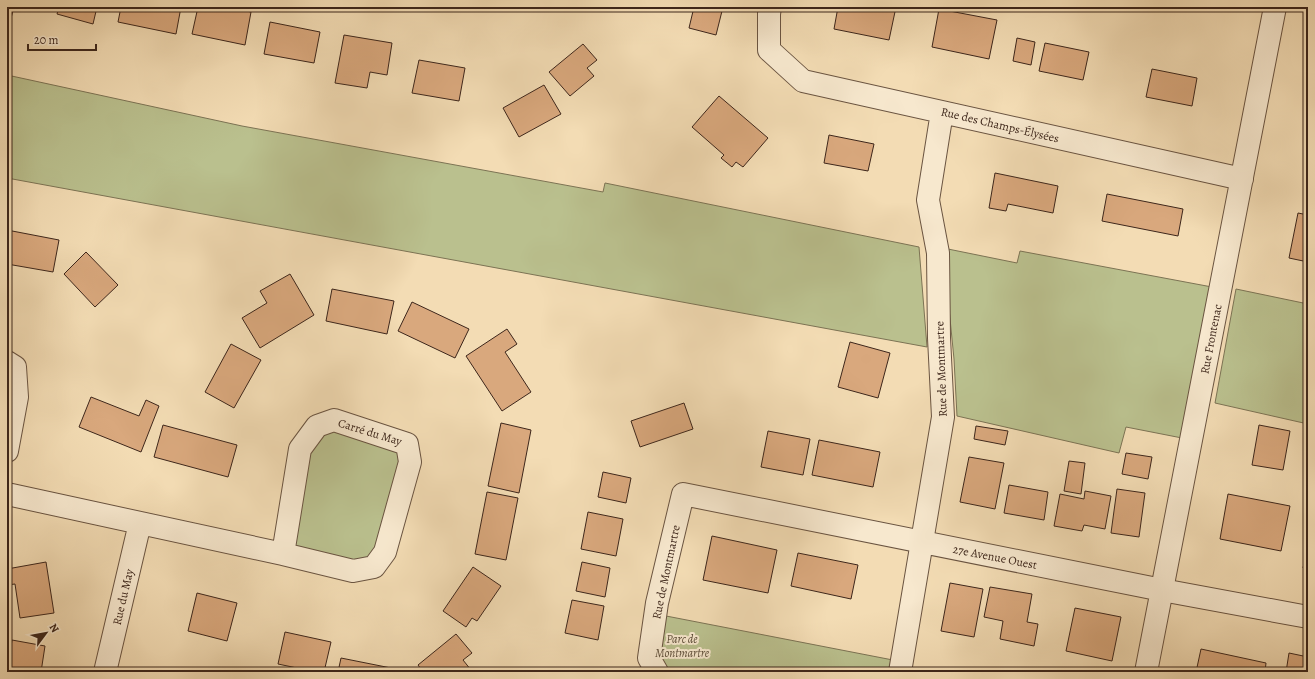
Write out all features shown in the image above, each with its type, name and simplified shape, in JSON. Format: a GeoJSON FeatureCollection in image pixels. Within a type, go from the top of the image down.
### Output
{"type":"FeatureCollection","features":[{"type":"Feature","properties":{"kind":"street","name":"Rue des Champs-Élysées"},"geometry":{"type":"LineString","coordinates":[[770,7],[769,50],[804,81],[1242,179]]}},
{"type":"Feature","properties":{"kind":"street","name":"Rue Frontenac"},"geometry":{"type":"LineString","coordinates":[[1146,672],[1275,7]]}},
{"type":"Feature","properties":{"kind":"street","name":"Rue de Montmartre"},"geometry":{"type":"LineString","coordinates":[[900,672],[943,417],[939,338],[938,253],[928,200],[942,112]]}},
{"type":"Feature","properties":{"kind":"street"},"geometry":{"type":"LineString","coordinates":[[7,362],[15,367],[17,397],[7,451]]}},
{"type":"Feature","properties":{"kind":"street","name":"Carré du May"},"geometry":{"type":"LineString","coordinates":[[7,494],[283,554],[353,571],[374,567],[385,552],[410,462],[407,444],[334,420],[317,426],[300,449],[283,554]]}},
{"type":"Feature","properties":{"kind":"street","name":"Rue de Montmartre"},"geometry":{"type":"LineString","coordinates":[[657,672],[649,658],[658,602],[683,494]]}},
{"type":"Feature","properties":{"kind":"street","name":"27e Avenue Ouest"},"geometry":{"type":"LineString","coordinates":[[683,494],[1162,590],[1308,617]]}},
{"type":"Feature","properties":{"kind":"street","name":"Rue du May"},"geometry":{"type":"LineString","coordinates":[[105,672],[140,523]]}},
{"type":"Feature","properties":{"kind":"green space"},"geometry":{"type":"Polygon","coordinates":[[[7,75],[242,126],[603,192],[605,183],[919,247],[927,347],[7,178],[7,75]]]}},
{"type":"Feature","properties":{"kind":"green space"},"geometry":{"type":"Polygon","coordinates":[[[943,248],[1017,263],[1020,251],[1212,287],[1182,438],[1126,427],[1119,453],[957,416],[954,359],[943,248]]]}},
{"type":"Feature","properties":{"kind":"green space"},"geometry":{"type":"Polygon","coordinates":[[[1236,289],[1308,304],[1308,424],[1215,403],[1236,289]]]}},
{"type":"Feature","properties":{"kind":"green space"},"geometry":{"type":"Polygon","coordinates":[[[317,426],[407,444],[374,567],[283,554],[317,426]]]}},
{"type":"Feature","properties":{"kind":"green space","name":"Parc de Montmartre"},"geometry":{"type":"Polygon","coordinates":[[[661,615],[898,661],[896,672],[676,672],[661,669],[654,653],[661,615]]]}},
{"type":"Feature","properties":{"kind":"building"},"geometry":{"type":"Polygon","coordinates":[[[7,7],[14,7],[7,33],[7,7]]]}},
{"type":"Feature","properties":{"kind":"building"},"geometry":{"type":"Polygon","coordinates":[[[59,7],[97,7],[93,24],[57,14],[59,7]]]}},
{"type":"Feature","properties":{"kind":"building"},"geometry":{"type":"Polygon","coordinates":[[[121,7],[181,7],[176,34],[118,22],[121,7]]]}},
{"type":"Feature","properties":{"kind":"building"},"geometry":{"type":"Polygon","coordinates":[[[198,7],[226,7],[251,12],[245,45],[192,34],[198,7]]]}},
{"type":"Feature","properties":{"kind":"building"},"geometry":{"type":"Polygon","coordinates":[[[694,7],[723,7],[716,35],[689,28],[694,7]]]}},
{"type":"Feature","properties":{"kind":"building"},"geometry":{"type":"Polygon","coordinates":[[[838,7],[896,7],[889,40],[834,29],[838,7]]]}},
{"type":"Feature","properties":{"kind":"building"},"geometry":{"type":"Polygon","coordinates":[[[939,9],[997,20],[989,59],[932,47],[939,9]]]}},
{"type":"Feature","properties":{"kind":"building"},"geometry":{"type":"Polygon","coordinates":[[[270,22],[320,32],[314,63],[264,54],[270,22]]]}},
{"type":"Feature","properties":{"kind":"building"},"geometry":{"type":"Polygon","coordinates":[[[344,35],[392,43],[387,75],[370,72],[367,88],[335,83],[344,35]]]}},
{"type":"Feature","properties":{"kind":"building"},"geometry":{"type":"Polygon","coordinates":[[[1017,38],[1035,42],[1031,65],[1013,61],[1017,38]]]}},
{"type":"Feature","properties":{"kind":"building"},"geometry":{"type":"Polygon","coordinates":[[[1045,43],[1089,52],[1083,80],[1039,71],[1045,43]]]}},
{"type":"Feature","properties":{"kind":"building"},"geometry":{"type":"Polygon","coordinates":[[[583,44],[597,60],[587,68],[594,76],[570,96],[549,72],[583,44]]]}},
{"type":"Feature","properties":{"kind":"building"},"geometry":{"type":"Polygon","coordinates":[[[419,60],[465,68],[459,101],[412,93],[419,60]]]}},
{"type":"Feature","properties":{"kind":"building"},"geometry":{"type":"Polygon","coordinates":[[[1152,69],[1197,78],[1192,106],[1146,97],[1152,69]]]}},
{"type":"Feature","properties":{"kind":"building"},"geometry":{"type":"Polygon","coordinates":[[[544,85],[561,114],[519,137],[503,108],[544,85]]]}},
{"type":"Feature","properties":{"kind":"building"},"geometry":{"type":"Polygon","coordinates":[[[719,96],[768,138],[743,167],[736,162],[732,167],[721,158],[724,155],[692,127],[719,96]]]}},
{"type":"Feature","properties":{"kind":"building"},"geometry":{"type":"Polygon","coordinates":[[[829,135],[874,144],[868,171],[824,163],[829,135]]]}},
{"type":"Feature","properties":{"kind":"building"},"geometry":{"type":"Polygon","coordinates":[[[995,173],[1058,186],[1053,213],[1008,204],[1006,211],[989,208],[995,173]]]}},
{"type":"Feature","properties":{"kind":"building"},"geometry":{"type":"Polygon","coordinates":[[[1107,194],[1183,209],[1178,236],[1102,221],[1107,194]]]}},
{"type":"Feature","properties":{"kind":"building"},"geometry":{"type":"Polygon","coordinates":[[[1298,213],[1308,215],[1308,262],[1289,258],[1298,213]]]}},
{"type":"Feature","properties":{"kind":"building"},"geometry":{"type":"Polygon","coordinates":[[[7,230],[59,240],[53,272],[7,264],[7,230]]]}},
{"type":"Feature","properties":{"kind":"building"},"geometry":{"type":"Polygon","coordinates":[[[86,252],[118,285],[95,307],[64,274],[86,252]]]}},
{"type":"Feature","properties":{"kind":"building"},"geometry":{"type":"Polygon","coordinates":[[[290,274],[314,315],[260,348],[242,318],[267,303],[260,291],[290,274]]]}},
{"type":"Feature","properties":{"kind":"building"},"geometry":{"type":"Polygon","coordinates":[[[332,289],[394,301],[387,334],[326,321],[332,289]]]}},
{"type":"Feature","properties":{"kind":"building"},"geometry":{"type":"Polygon","coordinates":[[[412,302],[469,329],[455,358],[398,331],[412,302]]]}},
{"type":"Feature","properties":{"kind":"building"},"geometry":{"type":"Polygon","coordinates":[[[507,329],[517,344],[505,352],[531,392],[502,411],[466,356],[507,329]]]}},
{"type":"Feature","properties":{"kind":"building"},"geometry":{"type":"Polygon","coordinates":[[[850,342],[890,353],[878,398],[838,387],[850,342]]]}},
{"type":"Feature","properties":{"kind":"building"},"geometry":{"type":"Polygon","coordinates":[[[231,344],[261,360],[234,408],[205,392],[231,344]]]}},
{"type":"Feature","properties":{"kind":"building"},"geometry":{"type":"Polygon","coordinates":[[[91,397],[139,416],[146,400],[159,406],[141,452],[79,427],[91,397]]]}},
{"type":"Feature","properties":{"kind":"building"},"geometry":{"type":"Polygon","coordinates":[[[684,403],[693,429],[640,447],[631,421],[684,403]]]}},
{"type":"Feature","properties":{"kind":"building"},"geometry":{"type":"Polygon","coordinates":[[[501,423],[531,430],[519,493],[488,486],[501,423]]]}},
{"type":"Feature","properties":{"kind":"building"},"geometry":{"type":"Polygon","coordinates":[[[163,425],[237,445],[228,477],[154,457],[163,425]]]}},
{"type":"Feature","properties":{"kind":"building"},"geometry":{"type":"Polygon","coordinates":[[[1259,425],[1290,431],[1283,470],[1252,465],[1259,425]]]}},
{"type":"Feature","properties":{"kind":"building"},"geometry":{"type":"Polygon","coordinates":[[[976,426],[1008,431],[1005,445],[974,439],[976,426]]]}},
{"type":"Feature","properties":{"kind":"building"},"geometry":{"type":"Polygon","coordinates":[[[768,431],[810,439],[803,475],[761,467],[768,431]]]}},
{"type":"Feature","properties":{"kind":"building"},"geometry":{"type":"Polygon","coordinates":[[[819,440],[880,452],[873,487],[812,475],[819,440]]]}},
{"type":"Feature","properties":{"kind":"building"},"geometry":{"type":"Polygon","coordinates":[[[1126,453],[1152,457],[1148,479],[1122,474],[1126,453]]]}},
{"type":"Feature","properties":{"kind":"building"},"geometry":{"type":"Polygon","coordinates":[[[969,457],[1004,463],[995,509],[960,502],[969,457]]]}},
{"type":"Feature","properties":{"kind":"building"},"geometry":{"type":"Polygon","coordinates":[[[1069,461],[1085,463],[1081,494],[1064,491],[1069,461]]]}},
{"type":"Feature","properties":{"kind":"building"},"geometry":{"type":"Polygon","coordinates":[[[603,472],[631,478],[626,503],[598,497],[603,472]]]}},
{"type":"Feature","properties":{"kind":"building"},"geometry":{"type":"Polygon","coordinates":[[[1009,485],[1048,492],[1044,520],[1004,513],[1009,485]]]}},
{"type":"Feature","properties":{"kind":"building"},"geometry":{"type":"Polygon","coordinates":[[[1117,489],[1145,493],[1139,537],[1111,533],[1117,489]]]}},
{"type":"Feature","properties":{"kind":"building"},"geometry":{"type":"Polygon","coordinates":[[[1085,491],[1111,496],[1105,529],[1084,525],[1082,531],[1054,526],[1060,494],[1084,499],[1085,491]]]}},
{"type":"Feature","properties":{"kind":"building"},"geometry":{"type":"Polygon","coordinates":[[[487,492],[518,498],[506,560],[475,554],[487,492]]]}},
{"type":"Feature","properties":{"kind":"building"},"geometry":{"type":"Polygon","coordinates":[[[1228,494],[1290,506],[1281,551],[1220,539],[1228,494]]]}},
{"type":"Feature","properties":{"kind":"building"},"geometry":{"type":"Polygon","coordinates":[[[588,512],[623,519],[616,556],[581,549],[588,512]]]}},
{"type":"Feature","properties":{"kind":"building"},"geometry":{"type":"Polygon","coordinates":[[[712,536],[777,550],[768,593],[703,580],[712,536]]]}},
{"type":"Feature","properties":{"kind":"building"},"geometry":{"type":"Polygon","coordinates":[[[1308,544],[1308,569],[1303,568],[1308,544]]]}},
{"type":"Feature","properties":{"kind":"building"},"geometry":{"type":"Polygon","coordinates":[[[798,553],[858,565],[851,599],[791,586],[798,553]]]}},
{"type":"Feature","properties":{"kind":"building"},"geometry":{"type":"Polygon","coordinates":[[[46,562],[54,613],[20,618],[15,584],[7,585],[7,569],[46,562]]]}},
{"type":"Feature","properties":{"kind":"building"},"geometry":{"type":"Polygon","coordinates":[[[582,562],[610,568],[605,597],[576,591],[582,562]]]}},
{"type":"Feature","properties":{"kind":"building"},"geometry":{"type":"Polygon","coordinates":[[[473,567],[501,586],[477,621],[472,618],[466,627],[443,611],[473,567]]]}},
{"type":"Feature","properties":{"kind":"building"},"geometry":{"type":"Polygon","coordinates":[[[950,583],[983,589],[974,637],[941,631],[950,583]]]}},
{"type":"Feature","properties":{"kind":"building"},"geometry":{"type":"Polygon","coordinates":[[[990,587],[1032,594],[1027,622],[1038,624],[1034,646],[1000,639],[1003,621],[984,617],[990,587]]]}},
{"type":"Feature","properties":{"kind":"building"},"geometry":{"type":"Polygon","coordinates":[[[197,593],[237,603],[227,641],[188,631],[197,593]]]}},
{"type":"Feature","properties":{"kind":"building"},"geometry":{"type":"Polygon","coordinates":[[[572,600],[604,606],[598,640],[565,633],[572,600]]]}},
{"type":"Feature","properties":{"kind":"building"},"geometry":{"type":"Polygon","coordinates":[[[1075,608],[1121,617],[1112,661],[1066,651],[1075,608]]]}},
{"type":"Feature","properties":{"kind":"building"},"geometry":{"type":"Polygon","coordinates":[[[285,632],[331,642],[324,672],[316,672],[278,664],[285,632]]]}},
{"type":"Feature","properties":{"kind":"building"},"geometry":{"type":"Polygon","coordinates":[[[456,634],[472,653],[463,660],[471,670],[468,672],[423,672],[418,665],[456,634]]]}},
{"type":"Feature","properties":{"kind":"building"},"geometry":{"type":"Polygon","coordinates":[[[12,640],[45,646],[41,672],[7,672],[12,640]]]}},
{"type":"Feature","properties":{"kind":"building"},"geometry":{"type":"Polygon","coordinates":[[[1201,649],[1266,663],[1265,672],[1196,672],[1201,649]]]}},
{"type":"Feature","properties":{"kind":"building"},"geometry":{"type":"Polygon","coordinates":[[[1289,653],[1308,657],[1308,672],[1286,672],[1289,653]]]}},
{"type":"Feature","properties":{"kind":"building"},"geometry":{"type":"Polygon","coordinates":[[[341,658],[391,668],[390,672],[338,672],[341,658]]]}}]}
